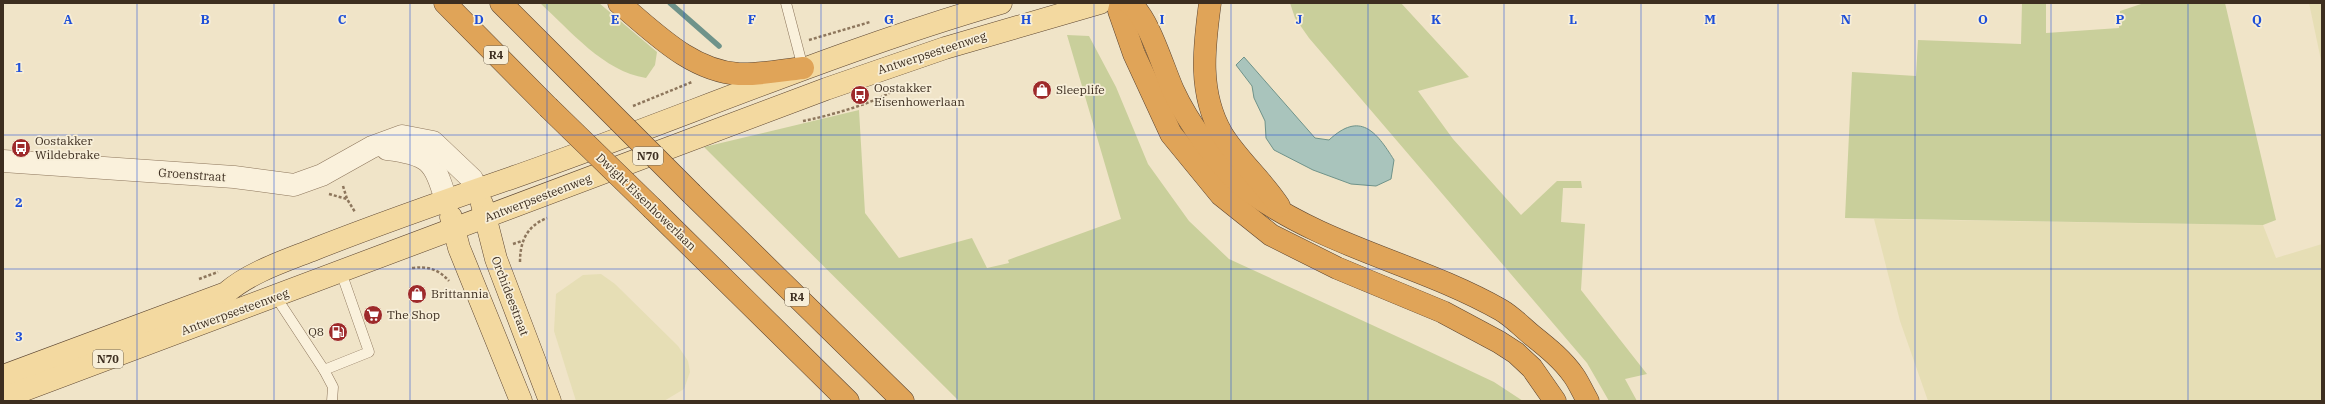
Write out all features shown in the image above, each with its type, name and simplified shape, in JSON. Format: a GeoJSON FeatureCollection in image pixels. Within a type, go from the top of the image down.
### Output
{"type":"FeatureCollection","features":[{"type":"Feature","properties":{"kind":"highway","name":"Dwight Eisenhowerlaan"},"geometry":{"type":"LineString","coordinates":[[445,3],[548,107],[848,401]]}},
{"type":"Feature","properties":{"kind":"highway","name":"R4"},"geometry":{"type":"LineString","coordinates":[[501,3],[692,194],[903,401]]}},
{"type":"Feature","properties":{"kind":"highway"},"geometry":{"type":"LineString","coordinates":[[619,3],[664,40],[699,65],[712,70],[740,74],[803,68]]}},
{"type":"Feature","properties":{"kind":"highway"},"geometry":{"type":"LineString","coordinates":[[1121,3],[1119,11],[1134,54],[1164,121],[1183,150],[1221,195],[1271,235],[1337,268],[1443,312],[1516,353],[1532,368],[1555,401]]}},
{"type":"Feature","properties":{"kind":"highway"},"geometry":{"type":"LineString","coordinates":[[1129,3],[1136,7],[1146,26],[1174,92],[1214,157],[1248,190],[1285,215],[1335,239],[1465,291],[1503,311],[1552,351],[1574,376],[1588,401]]}},
{"type":"Feature","properties":{"kind":"highway"},"geometry":{"type":"LineString","coordinates":[[1210,3],[1203,74],[1210,104],[1222,133],[1241,159],[1265,184],[1285,215]]}},
{"type":"Feature","properties":{"kind":"highway"},"geometry":{"type":"LineString","coordinates":[[810,363],[833,401]]}},
{"type":"Feature","properties":{"kind":"main road","name":"Antwerpsesteenweg"},"geometry":{"type":"LineString","coordinates":[[3,376],[226,293],[236,284],[271,266],[383,222],[477,190],[803,68],[974,7],[1001,3]]}},
{"type":"Feature","properties":{"kind":"main road","name":"Antwerpsesteenweg"},"geometry":{"type":"LineString","coordinates":[[3,398],[276,297],[826,89],[945,48],[1100,3]]}},
{"type":"Feature","properties":{"kind":"main road","name":"Orchideestraat"},"geometry":{"type":"LineString","coordinates":[[477,190],[486,218],[496,259],[550,401]]}},
{"type":"Feature","properties":{"kind":"main road"},"geometry":{"type":"LineString","coordinates":[[446,200],[458,248],[521,401]]}},
{"type":"Feature","properties":{"kind":"street","name":"Groenstraat"},"geometry":{"type":"LineString","coordinates":[[3,161],[234,178],[294,185],[322,175],[372,147],[402,136],[433,142],[472,179],[477,190]]}},
{"type":"Feature","properties":{"kind":"street"},"geometry":{"type":"LineString","coordinates":[[372,147],[412,152],[435,166],[446,200]]}},
{"type":"Feature","properties":{"kind":"lane"},"geometry":{"type":"LineString","coordinates":[[786,3],[803,68]]}},
{"type":"Feature","properties":{"kind":"lane"},"geometry":{"type":"LineString","coordinates":[[324,370],[369,352],[341,272]]}},
{"type":"Feature","properties":{"kind":"lane"},"geometry":{"type":"LineString","coordinates":[[276,297],[334,387],[332,401]]}},
{"type":"Feature","properties":{"kind":"path"},"geometry":{"type":"LineString","coordinates":[[351,217],[356,213]]}},
{"type":"Feature","properties":{"kind":"path"},"geometry":{"type":"LineString","coordinates":[[522,241],[530,228]]}},
{"type":"Feature","properties":{"kind":"path"},"geometry":{"type":"LineString","coordinates":[[195,281],[224,270]]}},
{"type":"Feature","properties":{"kind":"shaded area"},"geometry":{"type":"Polygon","coordinates":[[[2309,3],[2322,3],[2322,65],[2309,3]]]}},
{"type":"Feature","properties":{"kind":"shaded area"},"geometry":{"type":"Polygon","coordinates":[[[1874,219],[2263,225],[2276,258],[2322,244],[2322,401],[1928,401],[1900,321],[1874,219]]]}},
{"type":"Feature","properties":{"kind":"shaded area"},"geometry":{"type":"Polygon","coordinates":[[[601,274],[615,284],[678,346],[688,361],[690,372],[684,389],[664,401],[576,401],[554,331],[556,294],[583,275],[601,274]]]}},
{"type":"Feature","properties":{"kind":"green space"},"geometry":{"type":"Polygon","coordinates":[[[540,3],[599,3],[657,52],[655,65],[646,78],[630,74],[616,67],[602,59],[588,48],[540,3]]]}},
{"type":"Feature","properties":{"kind":"green space"},"geometry":{"type":"Polygon","coordinates":[[[1290,3],[1401,3],[1469,77],[1418,91],[1453,139],[1521,215],[1557,181],[1581,181],[1582,188],[1563,188],[1561,222],[1585,224],[1581,290],[1647,374],[1625,379],[1637,401],[1609,401],[1587,363],[1309,38],[1295,18],[1290,3]]]}},
{"type":"Feature","properties":{"kind":"green space"},"geometry":{"type":"Polygon","coordinates":[[[2022,3],[2046,3],[2046,33],[2119,28],[2120,11],[2144,3],[2225,3],[2276,220],[2263,225],[1845,218],[1852,72],[1916,76],[1918,40],[2021,44],[2022,3]]]}},
{"type":"Feature","properties":{"kind":"green space"},"geometry":{"type":"Polygon","coordinates":[[[1067,35],[1089,36],[1116,87],[1148,164],[1189,221],[1229,259],[1494,382],[1523,401],[959,401],[704,147],[859,110],[865,213],[899,258],[972,238],[987,268],[1009,263],[1008,260],[1121,219],[1067,35]]]}},
{"type":"Feature","properties":{"kind":"water"},"geometry":{"type":"Polygon","coordinates":[[[1244,57],[1315,138],[1329,140],[1340,131],[1358,126],[1366,128],[1374,133],[1394,160],[1391,179],[1376,186],[1351,184],[1313,170],[1274,150],[1266,138],[1265,121],[1254,98],[1252,86],[1236,65],[1244,57]]]}},
{"type":"Feature","properties":{"kind":"waterway"},"geometry":{"type":"LineString","coordinates":[[670,3],[719,46]]}},
{"type":"Feature","properties":{"kind":"place","name":"Sleeplife"},"geometry":{"type":"Point","coordinates":[1042,90]}},
{"type":"Feature","properties":{"kind":"place","name":"Oostakker Eisenhowerlaan"},"geometry":{"type":"Point","coordinates":[860,95]}},
{"type":"Feature","properties":{"kind":"place","name":"Oostakker Wildebrake"},"geometry":{"type":"Point","coordinates":[21,148]}},
{"type":"Feature","properties":{"kind":"place","name":"Brittannia"},"geometry":{"type":"Point","coordinates":[417,294]}},
{"type":"Feature","properties":{"kind":"place","name":"The Shop"},"geometry":{"type":"Point","coordinates":[373,315]}},
{"type":"Feature","properties":{"kind":"place","name":"Q8"},"geometry":{"type":"Point","coordinates":[338,332]}}]}
